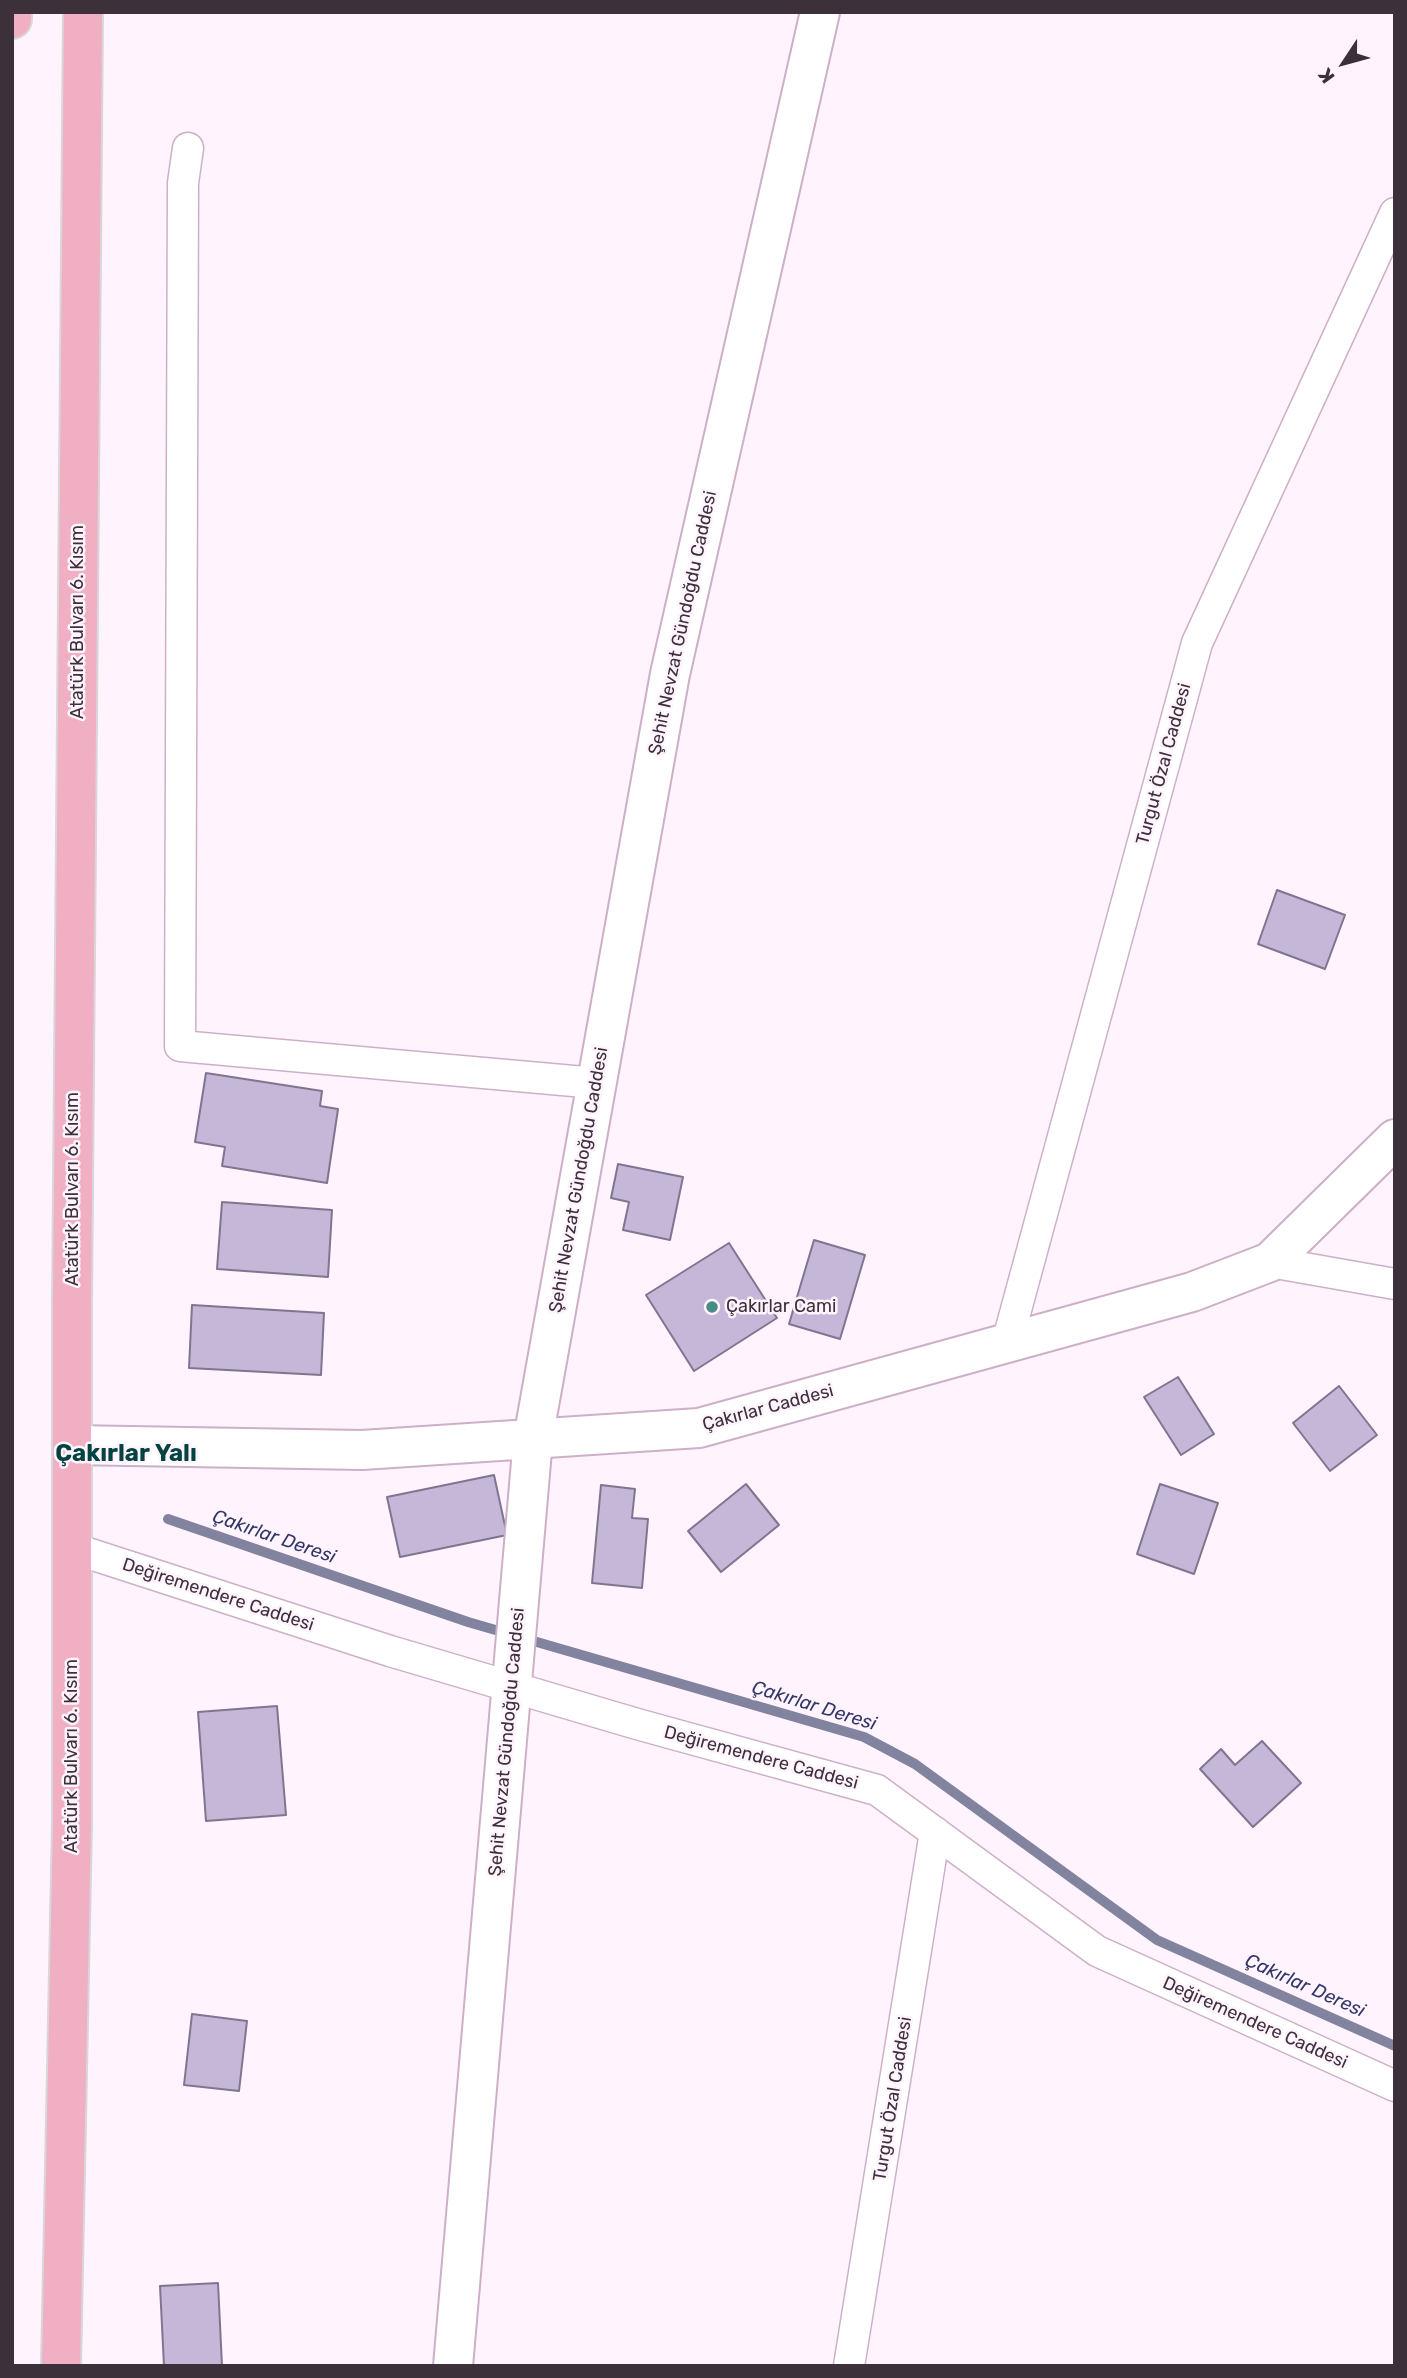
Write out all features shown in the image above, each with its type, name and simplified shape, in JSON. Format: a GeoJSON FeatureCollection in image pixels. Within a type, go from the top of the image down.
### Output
{"type":"FeatureCollection","features":[{"type":"Feature","properties":{"kind":"highway"},"geometry":{"type":"LineString","coordinates":[[12,12],[12,19]]}},
{"type":"Feature","properties":{"kind":"highway","name":"Atatürk Bulvarı 6. Kısım"},"geometry":{"type":"LineString","coordinates":[[61,2366],[72,1823],[72,1446],[83,12]]}},
{"type":"Feature","properties":{"kind":"street","name":"Şehit Nevzat Gündoğdu Caddesi"},"geometry":{"type":"LineString","coordinates":[[453,2366],[533,1439],[670,674],[820,12]]}},
{"type":"Feature","properties":{"kind":"street"},"geometry":{"type":"LineString","coordinates":[[188,148],[182,197],[180,1046],[596,1083]]}},
{"type":"Feature","properties":{"kind":"street","name":"Turgut Özal Caddesi"},"geometry":{"type":"LineString","coordinates":[[1007,1343],[1197,643],[1395,213]]}},
{"type":"Feature","properties":{"kind":"street","name":"Çakırlar Caddesi"},"geometry":{"type":"LineString","coordinates":[[72,1446],[362,1450],[699,1428],[1192,1292],[1270,1262],[1395,1139]]}},
{"type":"Feature","properties":{"kind":"street"},"geometry":{"type":"LineString","coordinates":[[1270,1262],[1395,1284]]}},
{"type":"Feature","properties":{"kind":"street","name":"Değiremendere Caddesi"},"geometry":{"type":"LineString","coordinates":[[72,1548],[390,1651],[513,1674],[637,1724],[877,1790],[1097,1951],[1395,2086]]}},
{"type":"Feature","properties":{"kind":"street","name":"Turgut Özal Caddesi"},"geometry":{"type":"LineString","coordinates":[[849,2366],[936,1832]]}},
{"type":"Feature","properties":{"kind":"building"},"geometry":{"type":"Polygon","coordinates":[[[1277,890],[1345,915],[1325,969],[1258,944],[1277,890]]]}},
{"type":"Feature","properties":{"kind":"building"},"geometry":{"type":"Polygon","coordinates":[[[206,1073],[322,1091],[320,1106],[338,1109],[327,1183],[222,1166],[225,1147],[195,1142],[206,1073]]]}},
{"type":"Feature","properties":{"kind":"building"},"geometry":{"type":"Polygon","coordinates":[[[618,1164],[683,1177],[670,1240],[623,1230],[629,1202],[611,1198],[618,1164]]]}},
{"type":"Feature","properties":{"kind":"building"},"geometry":{"type":"Polygon","coordinates":[[[222,1202],[332,1210],[328,1277],[217,1269],[222,1202]]]}},
{"type":"Feature","properties":{"kind":"building"},"geometry":{"type":"Polygon","coordinates":[[[814,1240],[865,1255],[840,1339],[789,1324],[814,1240]]]}},
{"type":"Feature","properties":{"kind":"building","name":"Çakırlar Cami"},"geometry":{"type":"Polygon","coordinates":[[[729,1243],[777,1318],[694,1371],[646,1295],[729,1243]]]}},
{"type":"Feature","properties":{"kind":"building"},"geometry":{"type":"Polygon","coordinates":[[[192,1305],[324,1313],[321,1375],[189,1368],[192,1305]]]}},
{"type":"Feature","properties":{"kind":"building"},"geometry":{"type":"Polygon","coordinates":[[[1178,1377],[1214,1434],[1181,1455],[1144,1397],[1178,1377]]]}},
{"type":"Feature","properties":{"kind":"building"},"geometry":{"type":"Polygon","coordinates":[[[1339,1386],[1377,1435],[1330,1471],[1293,1423],[1339,1386]]]}},
{"type":"Feature","properties":{"kind":"building"},"geometry":{"type":"Polygon","coordinates":[[[494,1475],[507,1535],[400,1557],[387,1497],[494,1475]]]}},
{"type":"Feature","properties":{"kind":"building"},"geometry":{"type":"Polygon","coordinates":[[[746,1484],[779,1525],[721,1572],[688,1531],[746,1484]]]}},
{"type":"Feature","properties":{"kind":"building"},"geometry":{"type":"Polygon","coordinates":[[[1160,1484],[1218,1503],[1194,1574],[1137,1554],[1160,1484]]]}},
{"type":"Feature","properties":{"kind":"building"},"geometry":{"type":"Polygon","coordinates":[[[601,1485],[635,1489],[632,1518],[648,1519],[642,1588],[592,1583],[601,1485]]]}},
{"type":"Feature","properties":{"kind":"building"},"geometry":{"type":"Polygon","coordinates":[[[277,1706],[286,1815],[206,1821],[198,1712],[277,1706]]]}},
{"type":"Feature","properties":{"kind":"building"},"geometry":{"type":"Polygon","coordinates":[[[1262,1741],[1301,1783],[1253,1827],[1200,1769],[1221,1749],[1235,1765],[1262,1741]]]}},
{"type":"Feature","properties":{"kind":"building"},"geometry":{"type":"Polygon","coordinates":[[[192,2014],[247,2021],[239,2091],[184,2085],[192,2014]]]}},
{"type":"Feature","properties":{"kind":"building"},"geometry":{"type":"Polygon","coordinates":[[[218,2283],[222,2366],[164,2366],[160,2286],[218,2283]]]}},
{"type":"Feature","properties":{"kind":"waterway","name":"Çakırlar Deresi"},"geometry":{"type":"LineString","coordinates":[[168,1519],[468,1622],[864,1737],[915,1764],[1157,1940],[1395,2046]]}},
{"type":"Feature","properties":{"kind":"place","name":"Çakırlar Cami"},"geometry":{"type":"Point","coordinates":[712,1307]}},
{"type":"Feature","properties":{"kind":"district","name":"Çakırlar Yalı"},"geometry":{"type":"Point","coordinates":[126,1454]}}]}
